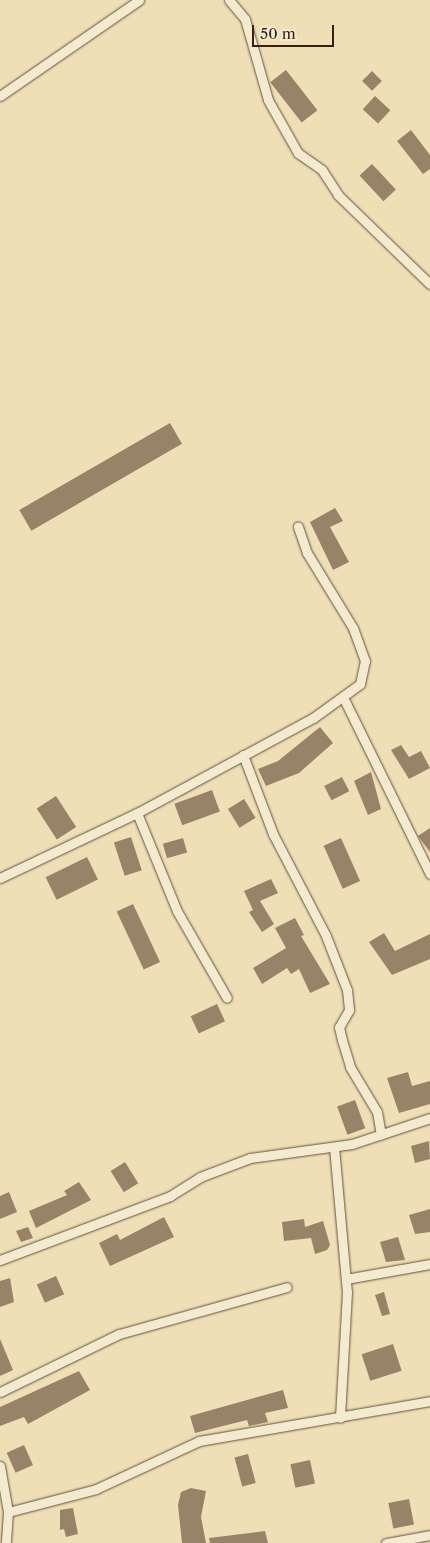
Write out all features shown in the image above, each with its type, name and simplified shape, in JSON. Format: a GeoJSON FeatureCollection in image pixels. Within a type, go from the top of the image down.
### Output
{"type":"FeatureCollection","features":[{"type":"Feature","properties":{"kind":"street"},"geometry":{"type":"LineString","coordinates":[[0,96],[139,0]]}},
{"type":"Feature","properties":{"kind":"street"},"geometry":{"type":"LineString","coordinates":[[229,0],[245,19],[268,100],[298,153],[322,170],[338,195],[430,284]]}},
{"type":"Feature","properties":{"kind":"street"},"geometry":{"type":"LineString","coordinates":[[0,878],[137,812],[243,755],[344,699],[360,684],[365,661],[353,628],[307,553],[298,527]]}},
{"type":"Feature","properties":{"kind":"street"},"geometry":{"type":"LineString","coordinates":[[344,699],[430,874]]}},
{"type":"Feature","properties":{"kind":"street"},"geometry":{"type":"LineString","coordinates":[[243,755],[274,834],[326,936],[347,990],[349,1010],[340,1026],[342,1040],[350,1067],[377,1112],[381,1135]]}},
{"type":"Feature","properties":{"kind":"street"},"geometry":{"type":"LineString","coordinates":[[137,812],[177,911],[227,998]]}},
{"type":"Feature","properties":{"kind":"street"},"geometry":{"type":"LineString","coordinates":[[0,1260],[170,1196],[200,1177],[250,1158],[334,1147],[381,1135],[430,1118]]}},
{"type":"Feature","properties":{"kind":"street"},"geometry":{"type":"LineString","coordinates":[[334,1147],[342,1200],[346,1279],[340,1418]]}},
{"type":"Feature","properties":{"kind":"street"},"geometry":{"type":"LineString","coordinates":[[346,1279],[430,1264]]}},
{"type":"Feature","properties":{"kind":"street"},"geometry":{"type":"LineString","coordinates":[[0,1392],[135,1328],[287,1287]]}},
{"type":"Feature","properties":{"kind":"street"},"geometry":{"type":"LineString","coordinates":[[8,1512],[96,1489],[199,1441],[430,1401]]}},
{"type":"Feature","properties":{"kind":"street"},"geometry":{"type":"LineString","coordinates":[[0,1466],[8,1512],[6,1543]]}},
{"type":"Feature","properties":{"kind":"street"},"geometry":{"type":"LineString","coordinates":[[386,1543],[430,1535]]}},
{"type":"Feature","properties":{"kind":"building"},"geometry":{"type":"Polygon","coordinates":[[[286,70],[317,110],[302,123],[270,82],[286,70]]]}},
{"type":"Feature","properties":{"kind":"building"},"geometry":{"type":"Polygon","coordinates":[[[372,71],[382,81],[372,91],[362,81],[372,71]]]}},
{"type":"Feature","properties":{"kind":"building"},"geometry":{"type":"Polygon","coordinates":[[[375,96],[390,110],[378,123],[363,109],[375,96]]]}},
{"type":"Feature","properties":{"kind":"building"},"geometry":{"type":"Polygon","coordinates":[[[411,130],[430,155],[430,169],[423,174],[397,141],[411,130]]]}},
{"type":"Feature","properties":{"kind":"building"},"geometry":{"type":"Polygon","coordinates":[[[372,164],[396,190],[383,201],[360,176],[372,164]]]}},
{"type":"Feature","properties":{"kind":"building"},"geometry":{"type":"Polygon","coordinates":[[[170,423],[182,444],[31,531],[19,510],[170,423]]]}},
{"type":"Feature","properties":{"kind":"building"},"geometry":{"type":"Polygon","coordinates":[[[335,508],[343,521],[330,527],[349,562],[333,570],[310,522],[335,508]]]}},
{"type":"Feature","properties":{"kind":"building"},"geometry":{"type":"Polygon","coordinates":[[[320,727],[333,743],[299,773],[266,786],[258,769],[278,761],[320,727]]]}},
{"type":"Feature","properties":{"kind":"building"},"geometry":{"type":"Polygon","coordinates":[[[401,745],[409,757],[421,751],[430,768],[409,779],[391,750],[401,745]]]}},
{"type":"Feature","properties":{"kind":"building"},"geometry":{"type":"Polygon","coordinates":[[[371,772],[381,809],[368,815],[354,781],[371,772]]]}},
{"type":"Feature","properties":{"kind":"building"},"geometry":{"type":"Polygon","coordinates":[[[342,777],[349,791],[331,800],[324,786],[342,777]]]}},
{"type":"Feature","properties":{"kind":"building"},"geometry":{"type":"Polygon","coordinates":[[[212,790],[220,812],[182,825],[174,804],[212,790]]]}},
{"type":"Feature","properties":{"kind":"building"},"geometry":{"type":"Polygon","coordinates":[[[56,796],[76,827],[57,840],[37,809],[56,796]]]}},
{"type":"Feature","properties":{"kind":"building"},"geometry":{"type":"Polygon","coordinates":[[[244,799],[256,818],[240,828],[228,809],[244,799]]]}},
{"type":"Feature","properties":{"kind":"building"},"geometry":{"type":"Polygon","coordinates":[[[430,828],[430,852],[418,836],[430,828]]]}},
{"type":"Feature","properties":{"kind":"building"},"geometry":{"type":"Polygon","coordinates":[[[131,837],[142,870],[125,876],[114,843],[131,837]]]}},
{"type":"Feature","properties":{"kind":"building"},"geometry":{"type":"Polygon","coordinates":[[[183,838],[187,852],[167,858],[163,844],[183,838]]]}},
{"type":"Feature","properties":{"kind":"building"},"geometry":{"type":"Polygon","coordinates":[[[341,838],[360,881],[343,889],[324,846],[341,838]]]}},
{"type":"Feature","properties":{"kind":"building"},"geometry":{"type":"Polygon","coordinates":[[[87,857],[98,879],[57,900],[46,877],[87,857]]]}},
{"type":"Feature","properties":{"kind":"building"},"geometry":{"type":"Polygon","coordinates":[[[271,879],[278,893],[260,901],[274,924],[262,932],[249,912],[253,910],[244,891],[271,879]]]}},
{"type":"Feature","properties":{"kind":"building"},"geometry":{"type":"Polygon","coordinates":[[[133,904],[160,962],[144,970],[117,912],[133,904]]]}},
{"type":"Feature","properties":{"kind":"building"},"geometry":{"type":"Polygon","coordinates":[[[295,918],[304,935],[301,936],[330,984],[310,993],[299,969],[291,974],[287,968],[262,984],[253,968],[286,948],[275,928],[295,918]]]}},
{"type":"Feature","properties":{"kind":"building"},"geometry":{"type":"Polygon","coordinates":[[[384,933],[395,951],[430,934],[430,959],[392,975],[369,942],[384,933]]]}},
{"type":"Feature","properties":{"kind":"building"},"geometry":{"type":"Polygon","coordinates":[[[217,1004],[225,1021],[199,1033],[191,1016],[217,1004]]]}},
{"type":"Feature","properties":{"kind":"building"},"geometry":{"type":"Polygon","coordinates":[[[408,1072],[412,1086],[430,1081],[430,1104],[399,1113],[387,1078],[408,1072]]]}},
{"type":"Feature","properties":{"kind":"building"},"geometry":{"type":"Polygon","coordinates":[[[355,1100],[365,1128],[347,1135],[337,1106],[355,1100]]]}},
{"type":"Feature","properties":{"kind":"building"},"geometry":{"type":"Polygon","coordinates":[[[429,1141],[430,1159],[415,1163],[411,1146],[429,1141]]]}},
{"type":"Feature","properties":{"kind":"building"},"geometry":{"type":"Polygon","coordinates":[[[125,1162],[138,1183],[124,1192],[111,1171],[125,1162]]]}},
{"type":"Feature","properties":{"kind":"building"},"geometry":{"type":"Polygon","coordinates":[[[79,1182],[91,1200],[36,1228],[29,1211],[67,1195],[64,1191],[79,1182]]]}},
{"type":"Feature","properties":{"kind":"building"},"geometry":{"type":"Polygon","coordinates":[[[9,1192],[17,1212],[0,1219],[0,1196],[9,1192]]]}},
{"type":"Feature","properties":{"kind":"building"},"geometry":{"type":"Polygon","coordinates":[[[430,1209],[430,1232],[415,1234],[409,1215],[430,1209]]]}},
{"type":"Feature","properties":{"kind":"building"},"geometry":{"type":"Polygon","coordinates":[[[164,1217],[174,1237],[110,1266],[99,1243],[117,1234],[120,1240],[164,1217]]]}},
{"type":"Feature","properties":{"kind":"building"},"geometry":{"type":"Polygon","coordinates":[[[304,1219],[305,1227],[323,1221],[330,1245],[327,1250],[315,1254],[311,1238],[284,1241],[282,1222],[304,1219]]]}},
{"type":"Feature","properties":{"kind":"building"},"geometry":{"type":"Polygon","coordinates":[[[28,1227],[33,1238],[21,1242],[16,1231],[28,1227]]]}},
{"type":"Feature","properties":{"kind":"building"},"geometry":{"type":"Polygon","coordinates":[[[398,1237],[405,1260],[386,1262],[380,1242],[398,1237]]]}},
{"type":"Feature","properties":{"kind":"building"},"geometry":{"type":"Polygon","coordinates":[[[56,1276],[64,1294],[45,1303],[37,1285],[56,1276]]]}},
{"type":"Feature","properties":{"kind":"building"},"geometry":{"type":"Polygon","coordinates":[[[10,1278],[14,1302],[0,1307],[0,1281],[10,1278]]]}},
{"type":"Feature","properties":{"kind":"building"},"geometry":{"type":"Polygon","coordinates":[[[384,1292],[390,1314],[382,1316],[375,1295],[384,1292]]]}},
{"type":"Feature","properties":{"kind":"building"},"geometry":{"type":"Polygon","coordinates":[[[0,1339],[13,1370],[0,1376],[0,1339]]]}},
{"type":"Feature","properties":{"kind":"building"},"geometry":{"type":"Polygon","coordinates":[[[393,1344],[402,1371],[370,1381],[362,1354],[393,1344]]]}},
{"type":"Feature","properties":{"kind":"building"},"geometry":{"type":"Polygon","coordinates":[[[79,1371],[90,1390],[28,1424],[24,1417],[0,1426],[0,1407],[79,1371]]]}},
{"type":"Feature","properties":{"kind":"building"},"geometry":{"type":"Polygon","coordinates":[[[283,1390],[288,1408],[265,1413],[268,1422],[249,1426],[247,1420],[195,1433],[190,1416],[283,1390]]]}},
{"type":"Feature","properties":{"kind":"building"},"geometry":{"type":"Polygon","coordinates":[[[24,1445],[33,1465],[16,1473],[7,1453],[24,1445]]]}},
{"type":"Feature","properties":{"kind":"building"},"geometry":{"type":"Polygon","coordinates":[[[248,1454],[256,1483],[242,1487],[234,1458],[248,1454]]]}},
{"type":"Feature","properties":{"kind":"building"},"geometry":{"type":"Polygon","coordinates":[[[310,1460],[315,1483],[295,1488],[290,1464],[310,1460]]]}},
{"type":"Feature","properties":{"kind":"building"},"geometry":{"type":"Polygon","coordinates":[[[191,1488],[206,1491],[201,1517],[206,1543],[182,1543],[178,1505],[181,1492],[191,1488]]]}},
{"type":"Feature","properties":{"kind":"building"},"geometry":{"type":"Polygon","coordinates":[[[409,1499],[414,1525],[393,1529],[388,1503],[409,1499]]]}},
{"type":"Feature","properties":{"kind":"building"},"geometry":{"type":"Polygon","coordinates":[[[73,1508],[78,1534],[66,1537],[64,1529],[60,1530],[60,1510],[73,1508]]]}},
{"type":"Feature","properties":{"kind":"building"},"geometry":{"type":"Polygon","coordinates":[[[265,1531],[268,1543],[210,1543],[209,1538],[265,1531]]]}}]}
